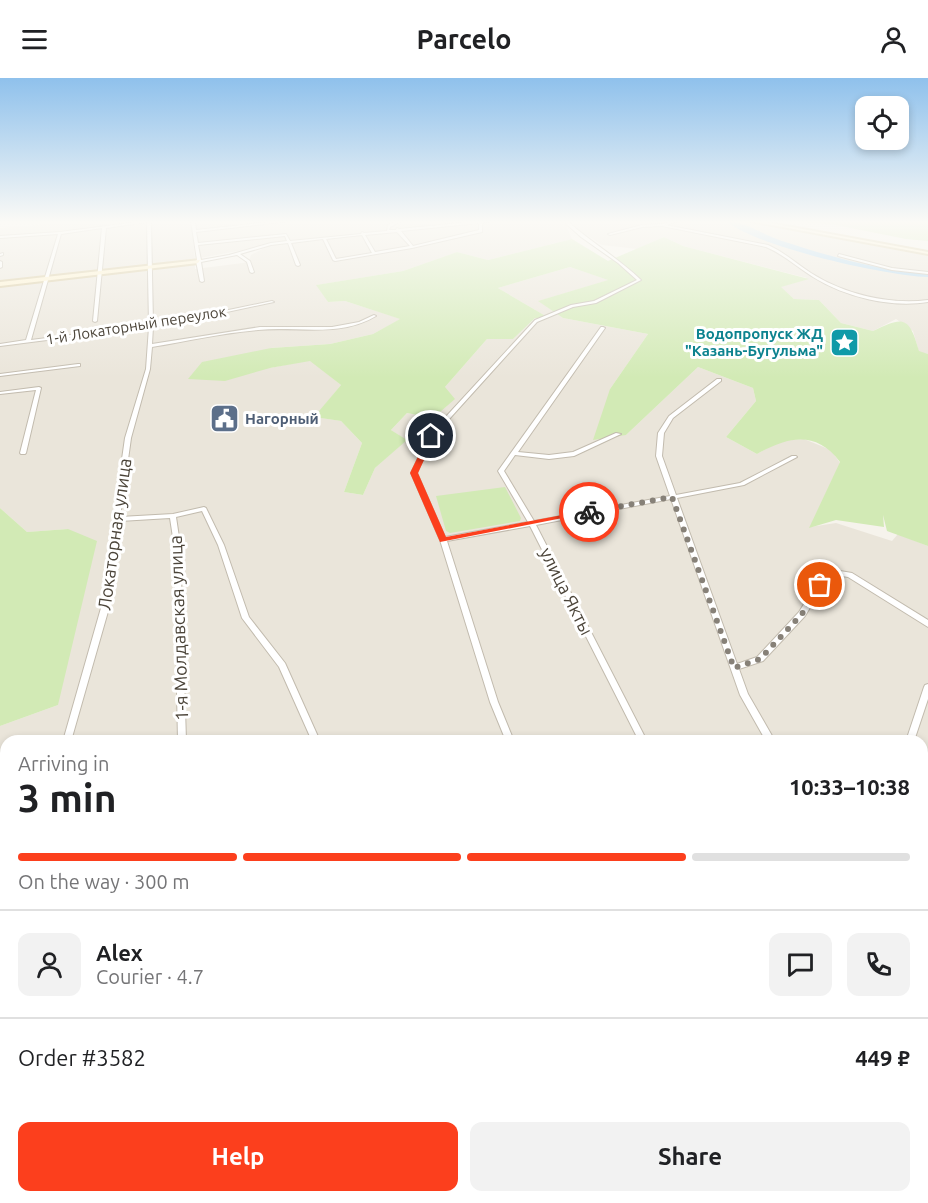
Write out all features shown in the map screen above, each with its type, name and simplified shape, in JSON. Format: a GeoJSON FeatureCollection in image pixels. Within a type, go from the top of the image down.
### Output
{"type":"FeatureCollection","features":[{"type":"Feature","properties":{"kind":"street"},"geometry":{"type":"LineString","coordinates":[[28,341],[46,274]]}},
{"type":"Feature","properties":{"kind":"street"},"geometry":{"type":"LineString","coordinates":[[0,284],[88,274]]}},
{"type":"Feature","properties":{"kind":"street"},"geometry":{"type":"LineString","coordinates":[[95,321],[100,274]]}},
{"type":"Feature","properties":{"kind":"street","name":"Локаторная улица"},"geometry":{"type":"LineString","coordinates":[[69,735],[105,608],[128,438],[148,369],[151,326],[150,274]]}},
{"type":"Feature","properties":{"kind":"street"},"geometry":{"type":"LineString","coordinates":[[201,274],[202,281]]}},
{"type":"Feature","properties":{"kind":"street"},"geometry":{"type":"LineString","coordinates":[[508,735],[494,702],[443,540],[414,473],[431,436],[536,321],[557,311],[595,302],[639,280],[632,274]]}},
{"type":"Feature","properties":{"kind":"street"},"geometry":{"type":"LineString","coordinates":[[812,274],[825,283],[897,303],[928,301]]}},
{"type":"Feature","properties":{"kind":"street","name":"1-й Локаторный переулок"},"geometry":{"type":"LineString","coordinates":[[0,345],[151,326],[272,302]]}},
{"type":"Feature","properties":{"kind":"street"},"geometry":{"type":"LineString","coordinates":[[149,346],[261,328],[338,328],[359,323],[374,316]]}},
{"type":"Feature","properties":{"kind":"street","name":"улица Якты"},"geometry":{"type":"LineString","coordinates":[[603,328],[501,471],[532,523],[640,735]]}},
{"type":"Feature","properties":{"kind":"street"},"geometry":{"type":"LineString","coordinates":[[0,375],[78,366]]}},
{"type":"Feature","properties":{"kind":"street"},"geometry":{"type":"LineString","coordinates":[[719,380],[671,417],[661,433],[659,456],[744,695],[767,735]]}},
{"type":"Feature","properties":{"kind":"street"},"geometry":{"type":"LineString","coordinates":[[0,393],[39,388],[23,453]]}},
{"type":"Feature","properties":{"kind":"street"},"geometry":{"type":"LineString","coordinates":[[514,453],[549,457],[574,454],[618,434]]}},
{"type":"Feature","properties":{"kind":"street"},"geometry":{"type":"LineString","coordinates":[[443,540],[742,484],[794,457]]}},
{"type":"Feature","properties":{"kind":"street"},"geometry":{"type":"LineString","coordinates":[[118,519],[173,516],[204,509],[221,545],[246,618],[282,666],[313,735]]}},
{"type":"Feature","properties":{"kind":"street","name":"1-я Молдавская улица"},"geometry":{"type":"LineString","coordinates":[[173,516],[177,544],[182,735]]}},
{"type":"Feature","properties":{"kind":"street"},"geometry":{"type":"LineString","coordinates":[[734,668],[760,659],[802,614],[828,571],[850,574],[928,624]]}},
{"type":"Feature","properties":{"kind":"street"},"geometry":{"type":"LineString","coordinates":[[911,735],[928,687]]}},
{"type":"Feature","properties":{"kind":"shaded area"},"geometry":{"type":"Polygon","coordinates":[[[0,274],[72,274],[0,282],[0,274]]]}},
{"type":"Feature","properties":{"kind":"shaded area"},"geometry":{"type":"Polygon","coordinates":[[[97,274],[388,274],[317,285],[328,302],[345,301],[401,319],[373,334],[330,344],[270,348],[270,368],[310,360],[341,385],[315,417],[341,421],[362,443],[344,492],[363,495],[375,468],[406,440],[391,430],[407,413],[433,418],[445,387],[487,339],[513,339],[535,318],[547,317],[498,288],[548,274],[590,274],[609,280],[539,301],[563,318],[648,334],[610,389],[626,435],[698,367],[753,388],[756,401],[726,437],[757,454],[780,441],[804,439],[831,450],[840,463],[810,527],[836,523],[892,541],[898,534],[928,546],[928,735],[0,735],[0,726],[58,705],[68,529],[27,532],[0,508],[0,285],[97,274]]]}},
{"type":"Feature","properties":{"kind":"shaded area"},"geometry":{"type":"Polygon","coordinates":[[[790,274],[928,274],[928,354],[919,352],[913,331],[896,319],[873,331],[841,323],[819,300],[794,299],[780,287],[807,278],[790,274]]]}},
{"type":"Feature","properties":{"kind":"green space"},"geometry":{"type":"Polygon","coordinates":[[[387,274],[548,274],[498,288],[549,318],[535,318],[513,339],[487,339],[445,387],[455,399],[433,418],[407,413],[391,430],[407,440],[375,468],[363,495],[344,492],[362,443],[341,421],[314,417],[341,385],[310,361],[270,368],[225,381],[188,379],[202,362],[271,348],[330,344],[373,334],[400,319],[345,301],[328,302],[316,285],[387,274]]]}},
{"type":"Feature","properties":{"kind":"green space"},"geometry":{"type":"Polygon","coordinates":[[[589,274],[788,274],[809,279],[781,287],[794,299],[819,300],[841,323],[873,331],[892,323],[904,322],[908,325],[919,351],[928,354],[928,546],[887,531],[883,515],[884,527],[836,520],[809,528],[840,462],[831,452],[811,441],[791,441],[757,454],[726,437],[756,401],[753,388],[698,367],[626,435],[593,440],[610,389],[648,334],[563,318],[538,301],[608,280],[589,274]]]}},
{"type":"Feature","properties":{"kind":"green space"},"geometry":{"type":"Polygon","coordinates":[[[505,487],[521,518],[520,521],[450,533],[446,531],[436,496],[505,487]]]}},
{"type":"Feature","properties":{"kind":"green space"},"geometry":{"type":"Polygon","coordinates":[[[0,508],[27,532],[68,529],[97,541],[58,705],[0,726],[0,508]]]}},
{"type":"Feature","properties":{"kind":"waterway"},"geometry":{"type":"LineString","coordinates":[[909,274],[928,275]]}},
{"type":"Feature","properties":{"kind":"way so far"},"geometry":{"type":"LineString","coordinates":[[589,512],[672,497],[734,668],[760,659],[802,614],[820,585]]}},
{"type":"Feature","properties":{"kind":"place","name":"Водопропуск ЖД \"Казань-Бугульма\""},"geometry":{"type":"Point","coordinates":[844,342]}},
{"type":"Feature","properties":{"kind":"place","name":"Нагорный"},"geometry":{"type":"Point","coordinates":[224,418]}},
{"type":"Feature","properties":{"kind":"route"},"geometry":{"type":"LineString","coordinates":[[431,436],[414,473],[443,540],[589,512]]}}]}
